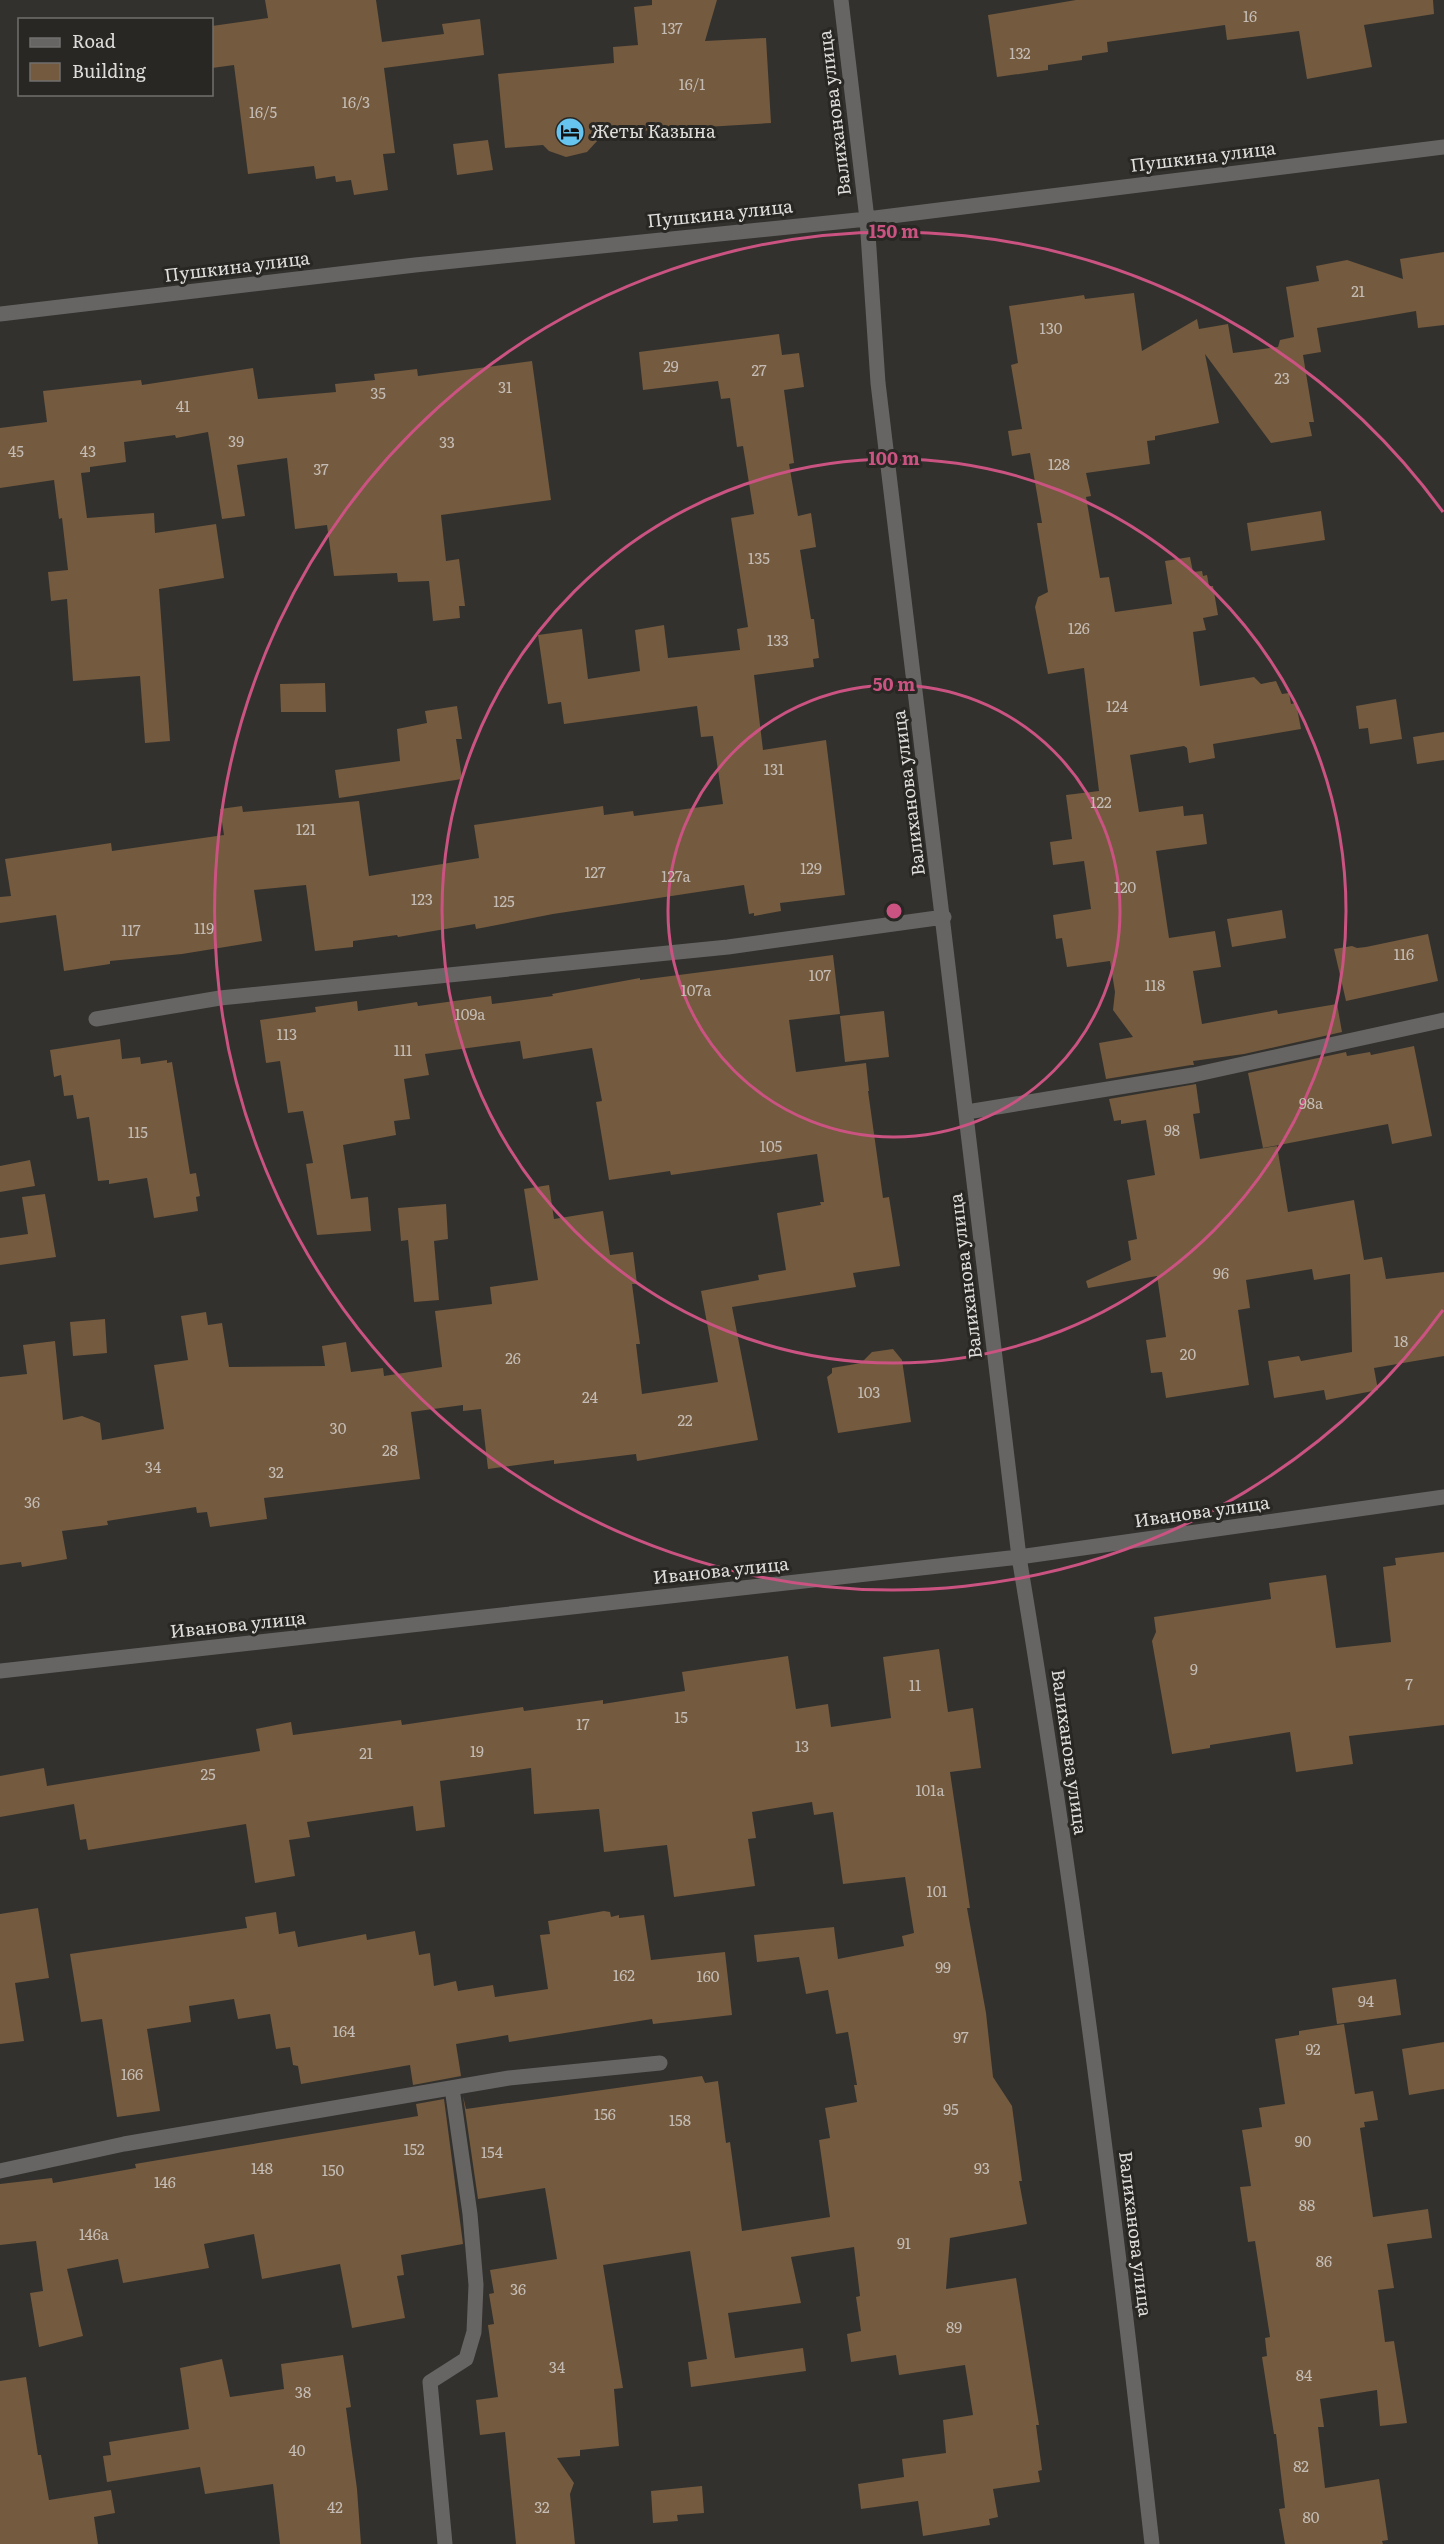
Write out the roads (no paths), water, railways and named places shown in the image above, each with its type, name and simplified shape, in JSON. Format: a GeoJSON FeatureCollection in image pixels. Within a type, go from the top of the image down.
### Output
{"type":"FeatureCollection","features":[{"type":"Feature","properties":{"kind":"street","name":"Валиханова улица"},"geometry":{"type":"LineString","coordinates":[[841,0],[867,219],[878,383],[944,917],[1019,1557],[1040,1683],[1120,2255],[1152,2544]]}},
{"type":"Feature","properties":{"kind":"street","name":"Пушкина улица"},"geometry":{"type":"LineString","coordinates":[[0,314],[415,266],[867,219],[1444,147]]}},
{"type":"Feature","properties":{"kind":"street"},"geometry":{"type":"LineString","coordinates":[[96,1019],[220,998],[705,950],[944,917]]}},
{"type":"Feature","properties":{"kind":"street"},"geometry":{"type":"LineString","coordinates":[[967,1112],[1193,1075],[1444,1020]]}},
{"type":"Feature","properties":{"kind":"street","name":"Иванова улица"},"geometry":{"type":"LineString","coordinates":[[0,1671],[1019,1557],[1444,1497]]}},
{"type":"Feature","properties":{"kind":"street"},"geometry":{"type":"LineString","coordinates":[[0,2171],[124,2144],[509,2078],[660,2063]]}},
{"type":"Feature","properties":{"kind":"street"},"geometry":{"type":"LineString","coordinates":[[446,2544],[430,2382],[466,2359],[474,2332],[476,2285],[470,2214],[452,2088]]}},
{"type":"Feature","properties":{"kind":"place","name":"Жеты Казына"},"geometry":{"type":"Point","coordinates":[570,132]}}]}
